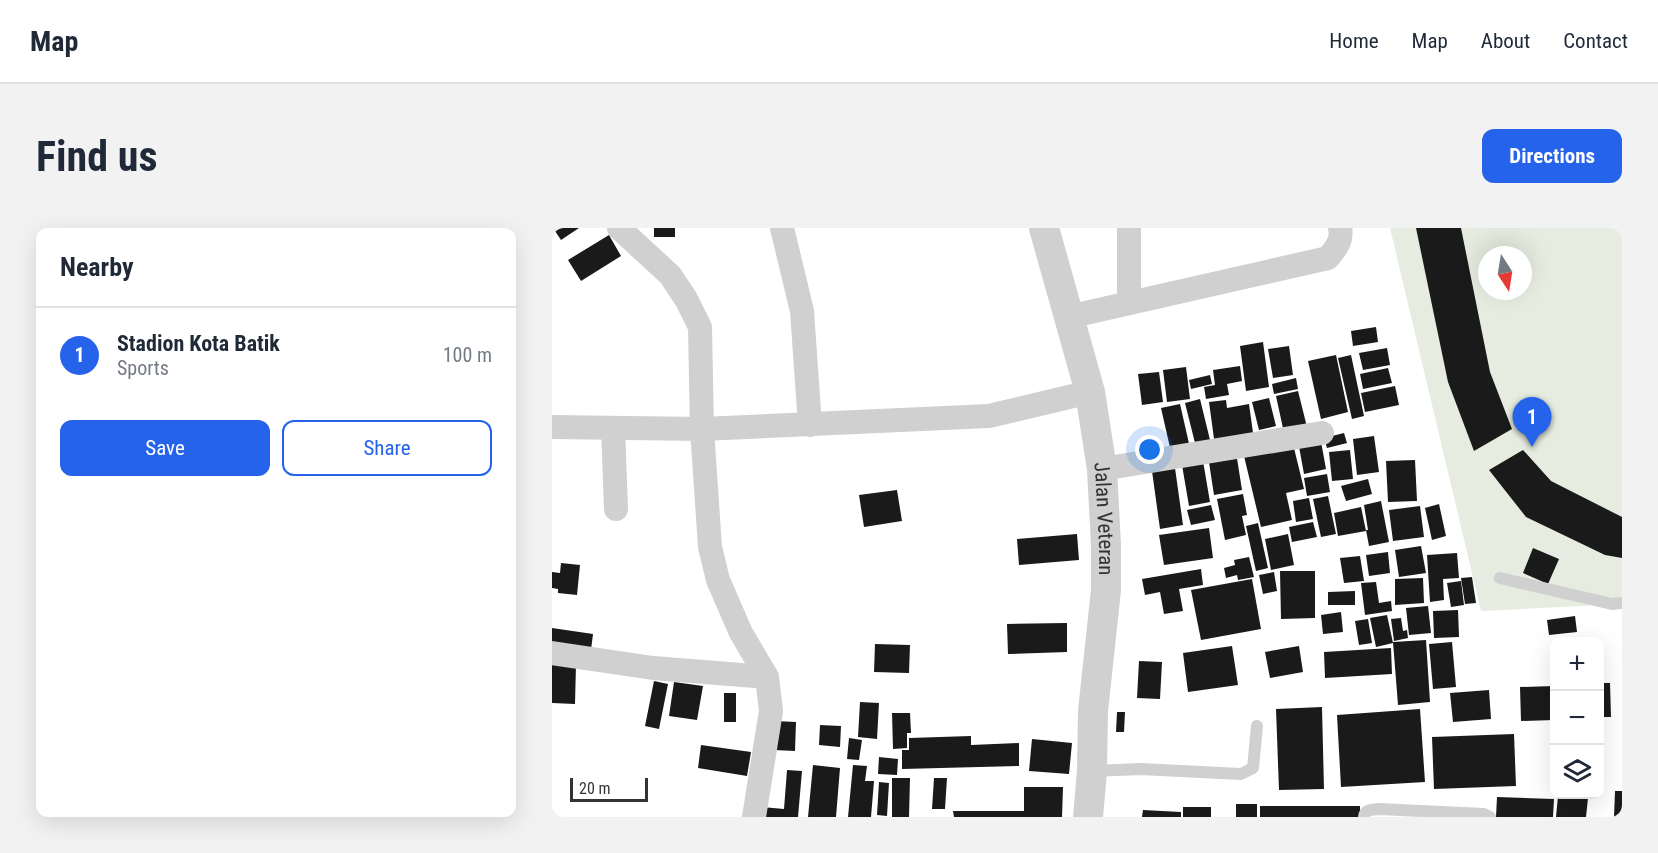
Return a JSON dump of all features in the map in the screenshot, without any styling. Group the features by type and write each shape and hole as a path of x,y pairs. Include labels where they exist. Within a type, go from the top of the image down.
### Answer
{"street":[{"path":"620,228 670,275 686,298 700,327 702,429 710,547 718,580 741,633 767,677 771,711 754,817"},
{"path":"782,228 802,311 810,425"},
{"name":"Jalan Veteran","path":"1044,228 1089,392 1102,469 1106,590 1094,711 1088,817"},
{"path":"1129,228 1129,303"},
{"path":"1068,317 1328,258 1338,247 1340,228"},
{"path":"552,427 702,429 989,416 1089,392"},
{"path":"613,428 616,509"},
{"path":"1102,469 1322,433"},
{"path":"552,653 653,668 767,677"}],"lane":[{"path":"1500,578 1612,604 1622,603"},
{"path":"1092,771 1141,770 1241,774 1253,768 1257,726"},
{"path":"1364,817 1368,810 1379,809 1484,814 1490,817"}],"shaded area":[{"path":"1390,228 1622,228 1622,604 1481,611"}],"building":[{"path":"553,228 579,228 561,240"},
{"path":"654,228 675,228 675,237 654,237"},
{"path":"1416,228 1461,228 1490,372 1512,429 1474,451 1448,382"},
{"path":"609,235 621,256 581,281 568,260"},
{"path":"1376,327 1378,342 1353,346 1351,331"},
{"path":"1263,342 1269,387 1246,391 1240,346"},
{"path":"1289,346 1293,375 1273,378 1268,349"},
{"path":"1387,348 1390,365 1363,370 1359,353"},
{"path":"1336,355 1348,412 1321,419 1308,361"},
{"path":"1351,355 1364,416 1352,419 1338,358"},
{"path":"1240,366 1242,381 1227,384 1229,395 1206,399 1204,387 1215,385 1213,370"},
{"path":"1186,367 1190,399 1167,402 1163,370"},
{"path":"1388,368 1392,383 1363,389 1360,374"},
{"path":"1159,372 1163,402 1142,405 1138,374"},
{"path":"1210,375 1212,384 1191,389 1189,380"},
{"path":"1296,378 1298,389 1274,394 1272,384"},
{"path":"1395,386 1399,405 1365,412 1361,393"},
{"path":"1298,391 1307,427 1284,433 1276,396"},
{"path":"1269,398 1276,426 1259,430 1252,402"},
{"path":"1200,399 1211,444 1196,447 1185,403"},
{"path":"1226,400 1227,408 1249,404 1254,440 1215,446 1209,402"},
{"path":"1180,404 1190,448 1171,452 1161,408"},
{"path":"1344,433 1347,443 1327,448 1324,438"},
{"path":"1320,436 1326,469 1304,474 1298,441"},
{"path":"1374,436 1379,472 1357,475 1353,439"},
{"path":"1293,444 1304,489 1286,493 1292,520 1261,527 1244,456"},
{"path":"1350,450 1353,479 1332,481 1329,452"},
{"path":"1523,450 1551,481 1622,517 1622,558 1605,555 1526,517 1489,470"},
{"path":"1236,452 1242,490 1214,495 1208,456"},
{"path":"1415,460 1417,501 1388,502 1386,461"},
{"path":"1203,461 1210,502 1189,506 1182,465"},
{"path":"1175,468 1183,525 1160,529 1152,471"},
{"path":"1327,474 1330,492 1307,496 1304,478"},
{"path":"1368,479 1372,494 1346,501 1341,486"},
{"path":"897,490 902,521 864,527 859,495"},
{"path":"1243,494 1247,515 1242,516 1246,535 1225,540 1217,499"},
{"path":"1328,496 1336,534 1321,537 1313,499"},
{"path":"1309,498 1313,519 1296,522 1293,501"},
{"path":"1381,501 1389,542 1369,546 1364,505"},
{"path":"1439,504 1446,536 1432,540 1425,508"},
{"path":"1211,505 1215,520 1191,525 1187,510"},
{"path":"1420,506 1424,537 1393,541 1389,510"},
{"path":"1361,507 1366,531 1338,536 1334,513"},
{"path":"1313,522 1317,537 1292,542 1289,527"},
{"path":"1258,523 1268,568 1256,571 1246,526"},
{"path":"1209,528 1213,558 1164,565 1159,535"},
{"path":"1077,534 1079,560 1019,565 1017,539"},
{"path":"1288,534 1294,565 1271,570 1265,539"},
{"path":"1421,546 1426,573 1399,577 1395,550"},
{"path":"1533,548 1559,559 1548,584 1523,573"},
{"path":"1388,552 1390,573 1369,576 1366,555"},
{"path":"1457,553 1459,578 1443,579 1444,600 1430,602 1427,555"},
{"path":"1360,556 1364,581 1344,583 1340,558"},
{"path":"1249,557 1254,577 1238,580 1237,575 1226,578 1224,568 1235,565 1234,560"},
{"path":"561,563 580,565 577,595 558,593 558,589 552,588 552,572 560,573"},
{"path":"1201,569 1203,585 1179,589 1183,611 1164,614 1160,592 1145,595 1142,579"},
{"path":"1280,571 1315,571 1315,618 1281,619"},
{"path":"1274,572 1277,591 1263,594 1259,575"},
{"path":"1472,577 1476,603 1465,604 1461,578"},
{"path":"1423,578 1424,603 1395,605 1395,579"},
{"path":"1252,579 1261,629 1201,640 1191,590"},
{"path":"1461,581 1464,605 1451,607 1447,583"},
{"path":"1376,582 1379,603 1391,601 1392,611 1365,615 1361,583"},
{"path":"1355,591 1355,605 1328,605 1328,592"},
{"path":"1428,606 1431,633 1409,635 1406,608"},
{"path":"1458,610 1459,637 1434,638 1433,611"},
{"path":"1341,612 1343,632 1323,634 1321,615"},
{"path":"1387,615 1393,643 1376,647 1370,618"},
{"path":"1575,616 1577,632 1549,635 1547,620"},
{"path":"1401,618 1403,631 1407,630 1408,638 1394,641 1391,619"},
{"path":"1368,619 1372,643 1359,645 1355,621"},
{"path":"1067,623 1067,652 1008,654 1007,624"},
{"path":"552,628 593,634 591,650 552,645"},
{"path":"1426,640 1430,702 1398,705 1393,642"},
{"path":"1452,642 1456,687 1433,689 1429,644"},
{"path":"875,644 910,645 909,673 874,672"},
{"path":"1232,646 1238,685 1188,692 1183,653"},
{"path":"1299,646 1303,672 1270,678 1265,652"},
{"path":"1391,648 1392,674 1325,678 1324,652"},
{"path":"1139,661 1162,662 1160,699 1137,698"},
{"path":"552,664 576,664 575,704 552,703"},
{"path":"654,681 668,684 659,729 645,726"},
{"path":"674,682 703,686 697,720 669,716"},
{"path":"1604,683 1610,683 1611,717 1604,717"},
{"path":"1550,686 1550,720 1521,721 1520,687"},
{"path":"1489,690 1491,719 1453,722 1450,693"},
{"path":"724,693 736,693 736,722 724,722"},
{"path":"860,702 879,703 877,739 858,737"},
{"path":"1322,707 1324,789 1279,790 1276,709"},
{"path":"1420,709 1425,782 1341,787 1337,715"},
{"path":"1117,712 1125,712 1124,732 1116,732"},
{"path":"892,713 910,713 911,733 907,733 907,748 893,749"},
{"path":"775,721 796,722 795,751 774,750"},
{"path":"820,725 841,726 840,747 819,745"},
{"path":"1514,734 1516,786 1434,789 1432,737"},
{"path":"971,736 971,745 1019,743 1019,766 902,769 902,750 909,750 909,738"},
{"path":"849,738 862,740 859,760 847,759"},
{"path":"1032,739 1072,743 1069,774 1029,771"},
{"path":"701,745 751,752 747,776 698,768"},
{"path":"879,757 898,759 897,775 878,774"},
{"path":"813,765 840,768 836,817 808,817"},
{"path":"853,765 867,766 865,781 874,781 871,817 848,817"},
{"path":"787,770 802,771 798,817 762,817 762,807 784,809"},
{"path":"892,778 910,778 909,817 892,817"},
{"path":"934,778 947,778 945,809 932,809"},
{"path":"879,782 889,783 887,816 877,815"},
{"path":"1024,787 1063,787 1062,817 954,817 953,811 1024,811"},
{"path":"1615,791 1622,791 1622,817 1614,817"},
{"path":"1497,797 1554,799 1553,817 1496,817"},
{"path":"1558,799 1588,799 1586,817 1556,817"},
{"path":"1236,804 1257,804 1257,817 1236,817"},
{"path":"1260,806 1360,806 1360,817 1260,817"},
{"path":"1183,807 1211,807 1211,817 1183,817"},
{"path":"1143,810 1181,812 1181,817 1142,817"}],"place":[{"name":"Stadion Kota Batik","path":"1532,447"}]}
